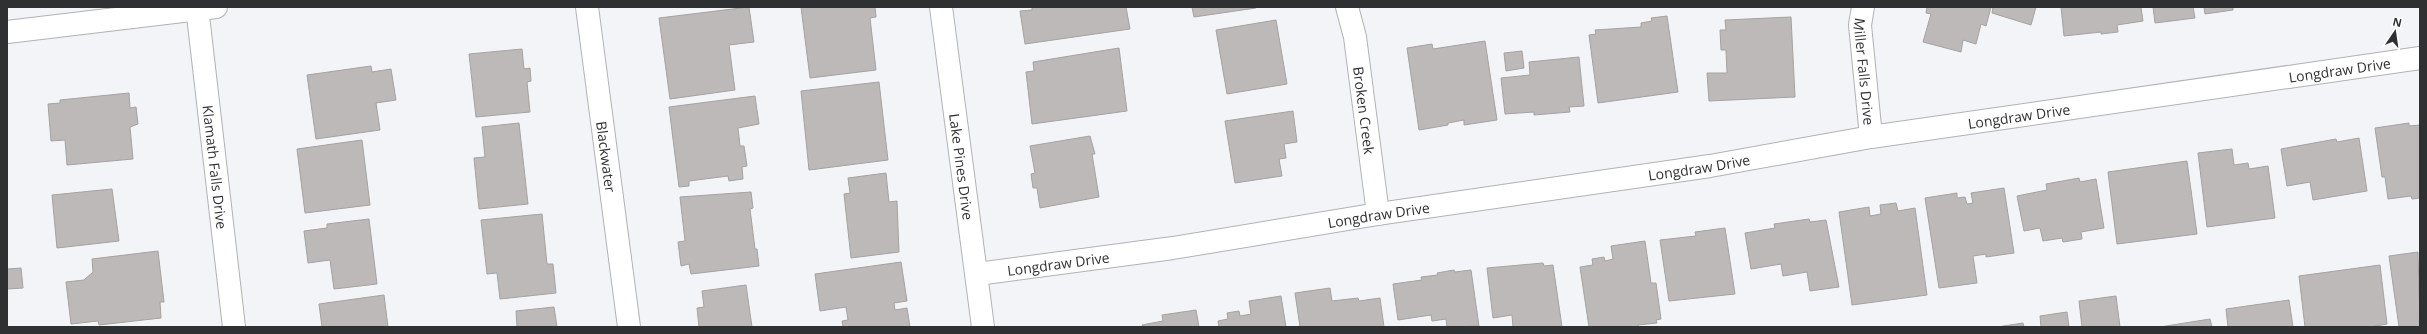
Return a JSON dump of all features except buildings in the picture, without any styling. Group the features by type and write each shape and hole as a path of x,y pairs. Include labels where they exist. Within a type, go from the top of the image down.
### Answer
{"street":[{"name":"Blackwater","path":"587,7 628,317"},
{"name":"Lake Pines Drive","path":"941,7 983,327"},
{"name":"Broken Creek","path":"1347,7 1355,38 1378,214"},
{"name":"Miller Falls Drive","path":"1862,7 1860,25 1871,137"},
{"path":"7,32 203,8"},
{"name":"Klamath Falls Drive","path":"203,8 234,327"},
{"name":"Longdraw Drive","path":"977,274 1173,248 1378,214 1710,166 1871,137 2420,58"}]}
